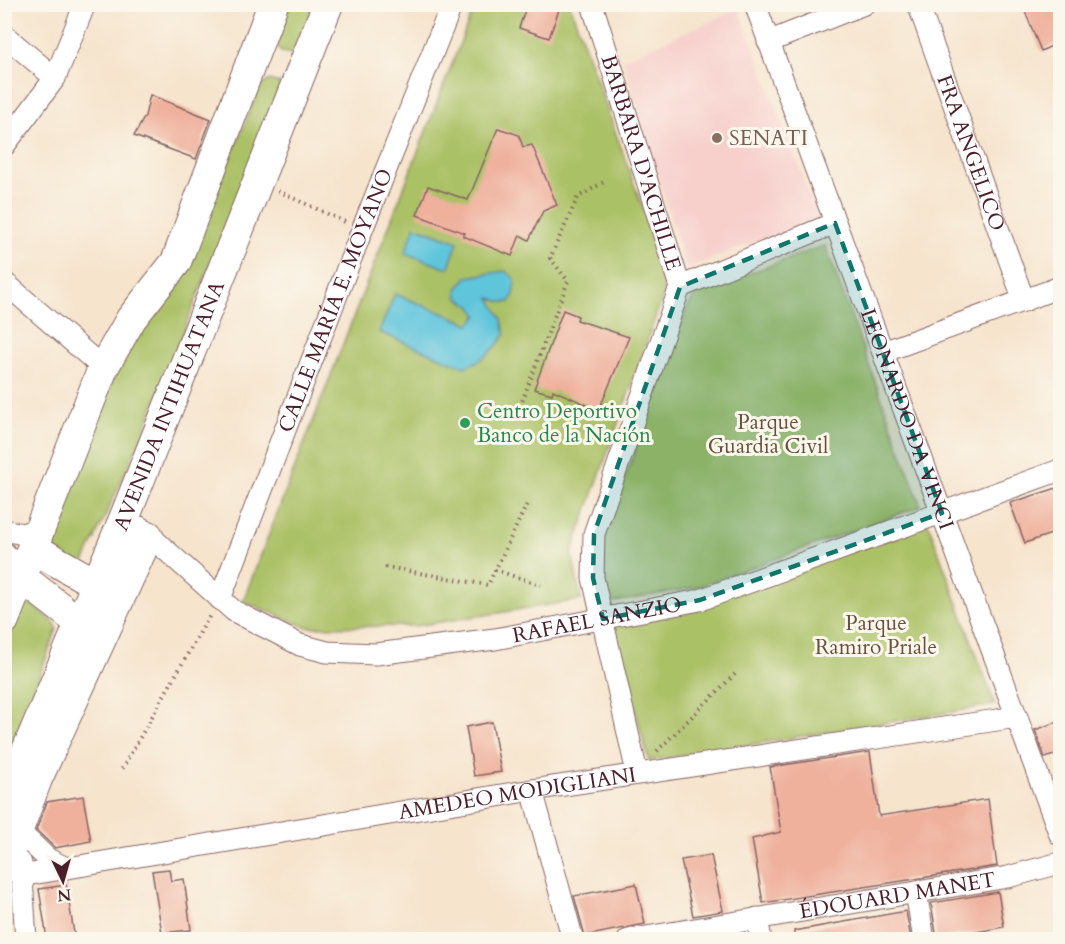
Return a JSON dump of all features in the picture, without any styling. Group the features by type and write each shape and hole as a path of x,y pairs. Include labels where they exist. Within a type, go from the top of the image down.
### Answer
{"main road":[{"path":"4,620 21,577 26,542 103,368 131,319 177,262 273,4"},
{"name":"AVENIDA INTIHUATANA","path":"15,805 80,623 114,544 302,73 327,4"},
{"path":"255,56 302,73"},
{"path":"12,872 15,805 148,536"},
{"path":"26,542 96,584"},
{"path":"21,577 80,623"}],"street":[{"path":"4,146 55,78 85,4"},
{"name":"CALLE MARÍA E. MOYANO","path":"220,599 452,4"},
{"name":"BARBARA D'ACHILLE","path":"592,4 680,287 594,534 593,578 637,773"},
{"name":"LEONARDO DA VINCI","path":"754,4 1060,835"},
{"path":"768,42 864,4"},
{"name":"FRA ANGELICO","path":"918,4 1024,301"},
{"path":"4,35 55,78"},
{"path":"680,287 835,223"},
{"path":"4,282 103,368"},
{"path":"883,352 1060,287"},
{"name":"RAFAEL SANZIO","path":"126,514 234,611 300,645 327,652 376,654 495,639 700,600 1060,470"},
{"path":"4,530 23,534 26,542"},
{"path":"114,544 148,536"},
{"name":"AMEDEO MODIGLIANI","path":"12,872 64,867 637,773 1017,717"},
{"path":"532,790 573,939"},
{"path":"15,805 23,835 48,860 64,867"},
{"path":"4,892 23,835"},
{"name":"ÉDOUARD MANET","path":"628,939 1008,877 1060,863"},
{"path":"12,872 25,933"},
{"path":"916,892 924,939"},
{"path":"4,908 13,910 25,933"},
{"path":"757,918 761,939"}],"path":[{"path":"258,182 362,230"},
{"path":"518,412 568,281 550,258 578,197 604,182"},
{"path":"386,567 488,585 528,502"},
{"path":"495,570 542,585"},
{"path":"123,769 220,599"},
{"path":"637,773 735,674"}],"highlighted area":[{"path":"835,223 942,513 700,600 603,619 593,578 594,534 680,287"}],"shaded area":[{"name":"SENATI","path":"739,9 818,217 686,269 623,59"}],"green space":[{"path":"290,5 314,5 292,54 281,52 276,45"},
{"name":"Centro Deportivo Banco de la Nación","path":"475,5 570,5 663,265 664,293 572,553 581,600 415,626 306,627 243,601"},
{"path":"270,80 281,84 143,434 80,571 45,547 124,353 194,244 261,85"},
{"name":"Parque Guardia Civil","path":"825,245 921,506 698,587 606,604 599,565 604,536 686,310 696,293"},
{"name":"Parque Ramiro Priale","path":"928,523 995,705 649,761 611,622"},
{"path":"29,602 55,623 57,629 5,766 5,651 22,606"}],"water":[{"path":"415,226 458,242 448,269 405,253"},
{"path":"505,271 515,279 514,294 510,302 490,298 502,319 505,335 492,351 477,362 464,367 379,332 395,294 470,324 478,315 471,306 458,298 457,289 467,277"}],"building":[{"path":"527,4 561,4 549,38 519,28"},
{"path":"1022,4 1054,4 1060,20 1060,42 1041,51"},
{"path":"150,95 211,119 196,159 134,136 145,116"},
{"path":"498,128 519,135 523,147 532,145 557,205 543,211 529,240 520,235 512,256 463,236 465,233 417,215 428,186 468,200"},
{"path":"563,310 578,316 577,320 629,337 599,410 553,390 552,394 534,389"},
{"path":"1060,487 1060,531 1025,543 1010,503"},
{"path":"1060,721 1060,753 1045,758 1035,730"},
{"path":"492,722 501,772 474,776 466,727"},
{"path":"870,752 879,816 988,799 997,866 763,903 752,839 781,832 770,767"},
{"path":"83,796 91,841 55,848 36,830 47,802"},
{"path":"711,855 723,911 693,916 681,860"},
{"path":"169,869 171,881 184,879 191,930 162,933 152,871"},
{"path":"636,884 645,924 585,936 574,896"},
{"path":"66,885 75,939 47,939 39,889"},
{"path":"998,892 1004,927 937,939 931,903"},
{"path":"906,911 911,939 794,939 794,931"}],"place":[{"name":"SENATI","path":"717,138"},
{"name":"Centro Deportivo Banco de la Nación","path":"465,423"}]}
